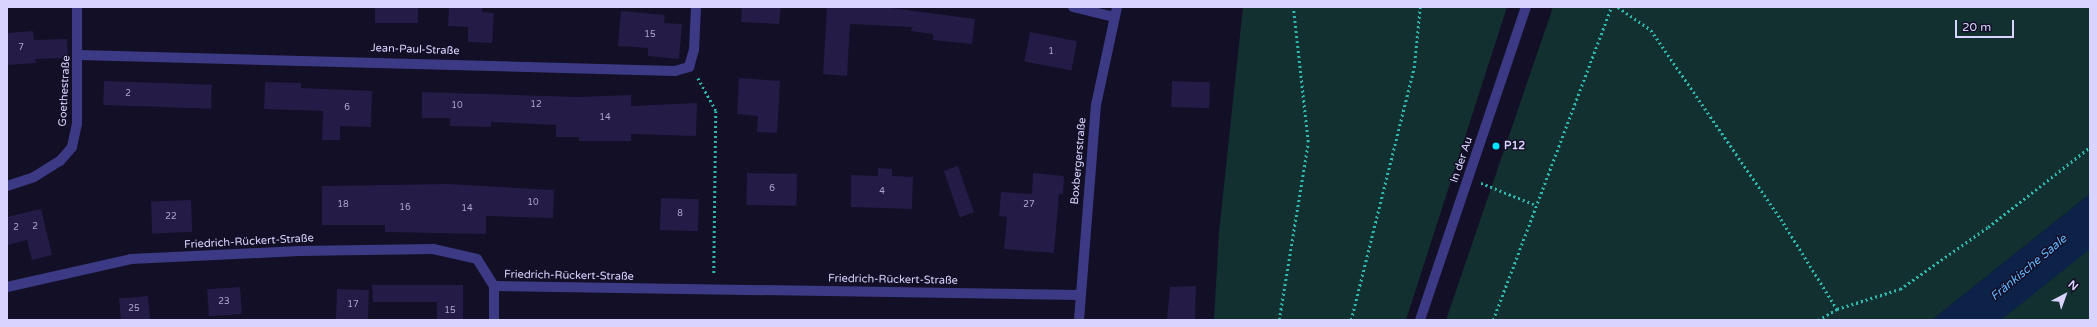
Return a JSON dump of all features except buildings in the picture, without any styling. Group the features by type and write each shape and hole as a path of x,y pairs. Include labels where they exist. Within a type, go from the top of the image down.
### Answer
{"street":[{"name":"Goethestraße","path":"7,186 34,177 60,161 72,147 77,124 79,55 77,7"},
{"name":"Jean-Paul-Straße","path":"79,55 675,71 689,67 694,50 696,7"},
{"path":"1073,7 1114,17"},
{"name":"Boxbergerstraße","path":"1079,320 1079,295 1096,105 1117,7"},
{"name":"In der Au","path":"1420,320 1526,7"},
{"name":"Friedrich-Rückert-Straße","path":"7,287 131,260 299,251 433,249 477,259 494,286 1079,295"},
{"path":"494,286 494,320"}],"path":[{"path":"1280,320 1308,142 1293,7"},
{"path":"1351,320 1414,68 1420,7"},
{"path":"1493,320 1611,7"},
{"path":"1618,7 1651,30 1781,219 1837,309"},
{"path":"706,87 716,111 713,290"},
{"path":"1818,320 1837,309 1900,289 1988,227 2090,147"},
{"path":"1468,178 1536,205"}],"green space":[{"path":"1243,7 1507,7 1406,320 1214,320 1219,232"},
{"path":"1553,7 2090,7 2090,194 1932,320 1446,320"},
{"path":"2090,238 2090,320 1993,320"}],"water":[{"name":"Fränkische Saale","path":"2090,194 2090,249 2001,320 1932,320"}],"place":[{"name":"P12","path":"1496,146"}]}
